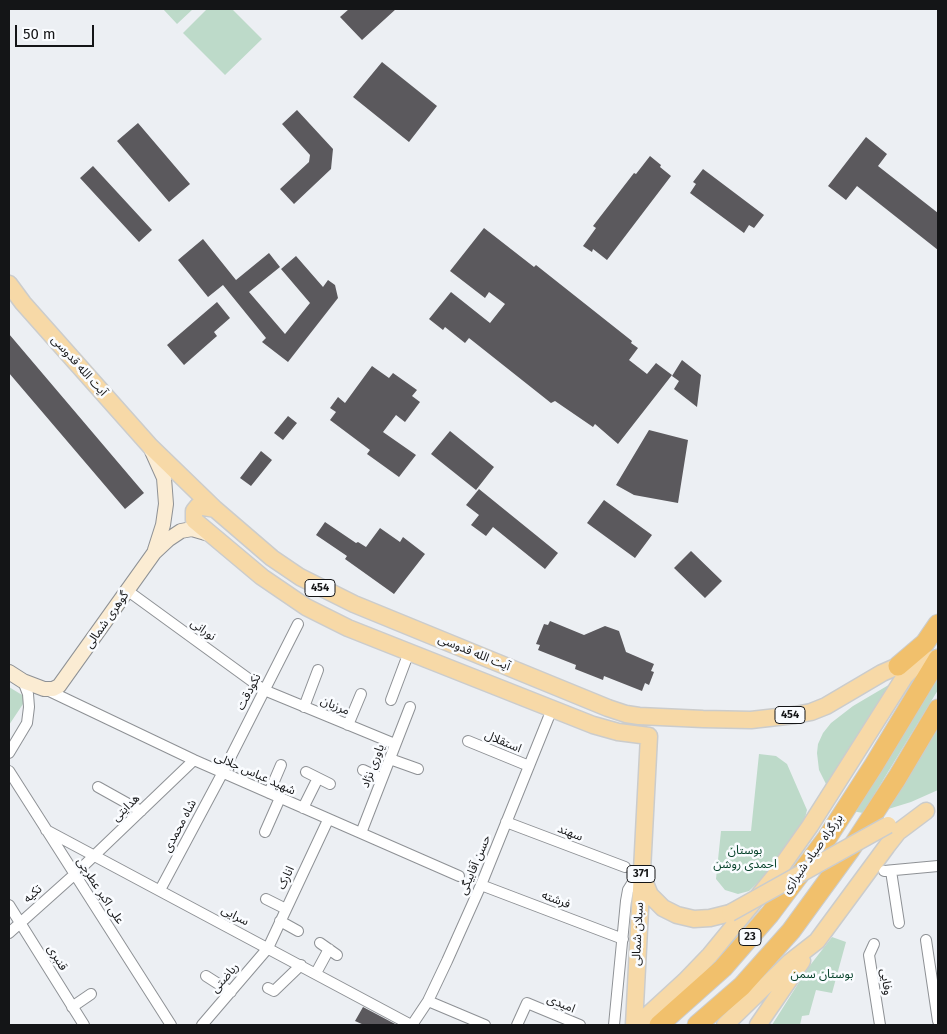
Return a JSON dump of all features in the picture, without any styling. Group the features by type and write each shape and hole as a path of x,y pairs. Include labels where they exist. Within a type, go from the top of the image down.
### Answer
{"highway":[{"path":"898,666 925,643 938,624"},
{"name":"بزرگراه صیاد شیرازی","path":"659,1025 723,968 770,914 827,838 874,765 932,659"},
{"name":"بزرگراه صیاد شیرازی","path":"697,1025 742,986 791,931 850,850 938,708"}],"main road":[{"name":"آیت الله قدوسی","path":"9,284 150,446 215,509 272,558 300,577 375,613 626,714 703,719 765,719 811,712 846,696 882,673 898,666 932,659"},
{"name":"آیت الله قدوسی","path":"150,446 164,478 166,504 163,525 154,553"},
{"path":"215,509 198,506 193,515 194,520 216,538"},
{"name":"454","path":"154,553 168,539 181,531 199,530 216,538 262,577 306,607 348,628 610,730 649,736"},
{"name":"گوهری شمالی","path":"44,689 53,689 59,686 154,553"},
{"path":"635,1021 685,981 759,898 810,826 909,670 932,659"},
{"path":"9,672 23,681 44,689"},
{"name":"سبلان شمالی","path":"635,1021 649,736"},
{"path":"641,874 650,895 663,908 677,916 694,919 710,918 730,913 888,825 932,808"},
{"path":"758,1025 817,941 898,832 932,808"},
{"path":"725,1025 790,962 817,941"}],"street":[{"name":"نورانی","path":"128,591 264,690"},
{"name":"نکودقت","path":"223,772 298,624"},
{"path":"391,700 408,652"},
{"path":"304,707 318,670"},
{"path":"9,753 28,723 28,694 23,681"},
{"name":"شهید عباس جلالی","path":"44,689 194,760 459,876"},
{"name":"مرزبان","path":"264,690 395,744"},
{"path":"348,725 361,694"},
{"name":"یاوری نژاد","path":"361,833 410,707"},
{"name":"حسن آقابیگی","path":"412,1025 428,1001 480,885 552,709"},
{"name":"استقلال","path":"468,741 529,766"},
{"path":"390,758 418,769"},
{"name":"هدایتی","path":"75,874 194,760"},
{"path":"269,793 281,765"},
{"name":"علی اکبر عطرچی","path":"9,770 171,1025"},
{"path":"363,770 382,779"},
{"name":"شاه محمدی","path":"160,890 223,772"},
{"path":"306,772 330,784"},
{"path":"303,808 318,778"},
{"path":"98,787 141,811"},
{"path":"265,832 280,798"},
{"name":"انارک","path":"268,948 328,820"},
{"name":"سهند","path":"506,822 625,867"},
{"name":"سرایی","path":"46,830 412,1025"},
{"path":"899,923 888,871 938,866"},
{"name":"تکیه","path":"9,933 75,874"},
{"path":"614,1025 626,901 628,890 641,874"},
{"name":"فرشته","path":"480,885 623,939"},
{"path":"266,900 286,908"},
{"name":"قنبری","path":"9,905 84,1025"},
{"path":"280,921 298,931"},
{"path":"926,940 938,1021"},
{"name":"وفایی","path":"874,944 869,955 880,1025"},
{"name":"ریاضتی","path":"202,1025 268,948"},
{"path":"316,973 329,949"},
{"path":"268,988 274,991 301,965"},
{"path":"206,976 230,992"},
{"path":"72,1007 90,994"},
{"path":"428,1001 485,1025"},
{"name":"امیدی","path":"517,1025 527,1003 580,1025"}],"green space":[{"path":"163,9 193,9 177,24"},
{"path":"207,9 232,9 262,39 225,75 183,33"},
{"path":"938,675 938,690 863,813 852,811"},
{"path":"892,683 827,786 819,770 817,753 818,744 823,733 831,723 853,706"},
{"path":"9,687 27,698 9,725"},
{"path":"938,723 938,790 911,802 885,810"},
{"name":"بوستان احمدی روشن","path":"759,754 776,756 787,764 807,810 804,822 765,876 749,891 738,894 725,890 716,879 721,831 751,831"},
{"name":"بوستان سمن","path":"832,937 846,942 832,993 816,990 809,1015 802,1016 800,1025 772,1025 808,968"}],"building":[{"path":"349,9 396,9 362,40 340,17"},
{"path":"382,62 437,106 409,142 353,97"},
{"path":"297,110 333,149 331,169 294,204 280,189 309,162 310,155 282,124"},
{"path":"138,123 190,184 169,202 117,141"},
{"path":"866,137 887,154 878,166 938,213 938,250 857,186 846,200 828,186"},
{"path":"650,156 671,176 607,260 593,249 592,252 583,246 596,228 593,226 634,173 636,174"},
{"path":"93,166 152,230 139,242 80,178"},
{"path":"703,169 764,215 754,228 749,225 744,233 690,193 696,184 693,182"},
{"path":"484,228 534,267 536,265 632,341 631,343 638,348 629,360 647,374 656,363 672,375 618,444 595,424 593,427 555,401 551,403 469,338 465,343 445,327 443,330 429,319 451,292 490,323 505,304 489,292 485,298 450,271"},
{"path":"203,239 236,280 269,253 280,267 249,292 285,334 310,303 281,269 296,256 323,287 328,280 335,285 338,298 288,362 262,342 266,338 223,285 208,297 178,260"},
{"path":"217,302 230,318 214,332 217,336 184,365 167,345"},
{"path":"9,334 144,493 125,509 9,373"},
{"path":"682,360 701,375 697,407 674,389 679,381 672,376"},
{"path":"372,366 389,378 393,373 417,390 412,396 420,402 405,422 396,415 383,432 416,455 399,477 367,454 370,450 330,420 336,412 330,408 338,397 345,403"},
{"path":"288,416 297,423 283,440 274,433"},
{"path":"649,430 688,440 678,503 634,495 616,485"},
{"path":"450,431 494,467 476,490 431,454"},
{"path":"261,451 272,460 251,486 240,478"},
{"path":"479,489 558,553 545,569 493,527 486,536 471,525 479,515 466,505"},
{"path":"604,500 652,535 635,558 587,523"},
{"path":"325,522 356,543 358,542 366,547 380,528 400,542 403,537 425,554 394,594 345,559 347,556 316,535"},
{"path":"691,551 722,581 705,598 674,568"},
{"path":"550,621 584,635 605,626 619,631 626,652 654,664 651,671 654,672 649,685 645,683 642,691 604,676 603,680 575,669 576,665 538,650 540,645 536,644 544,624 548,625"},
{"path":"363,1007 397,1025 364,1025 355,1021"}]}
